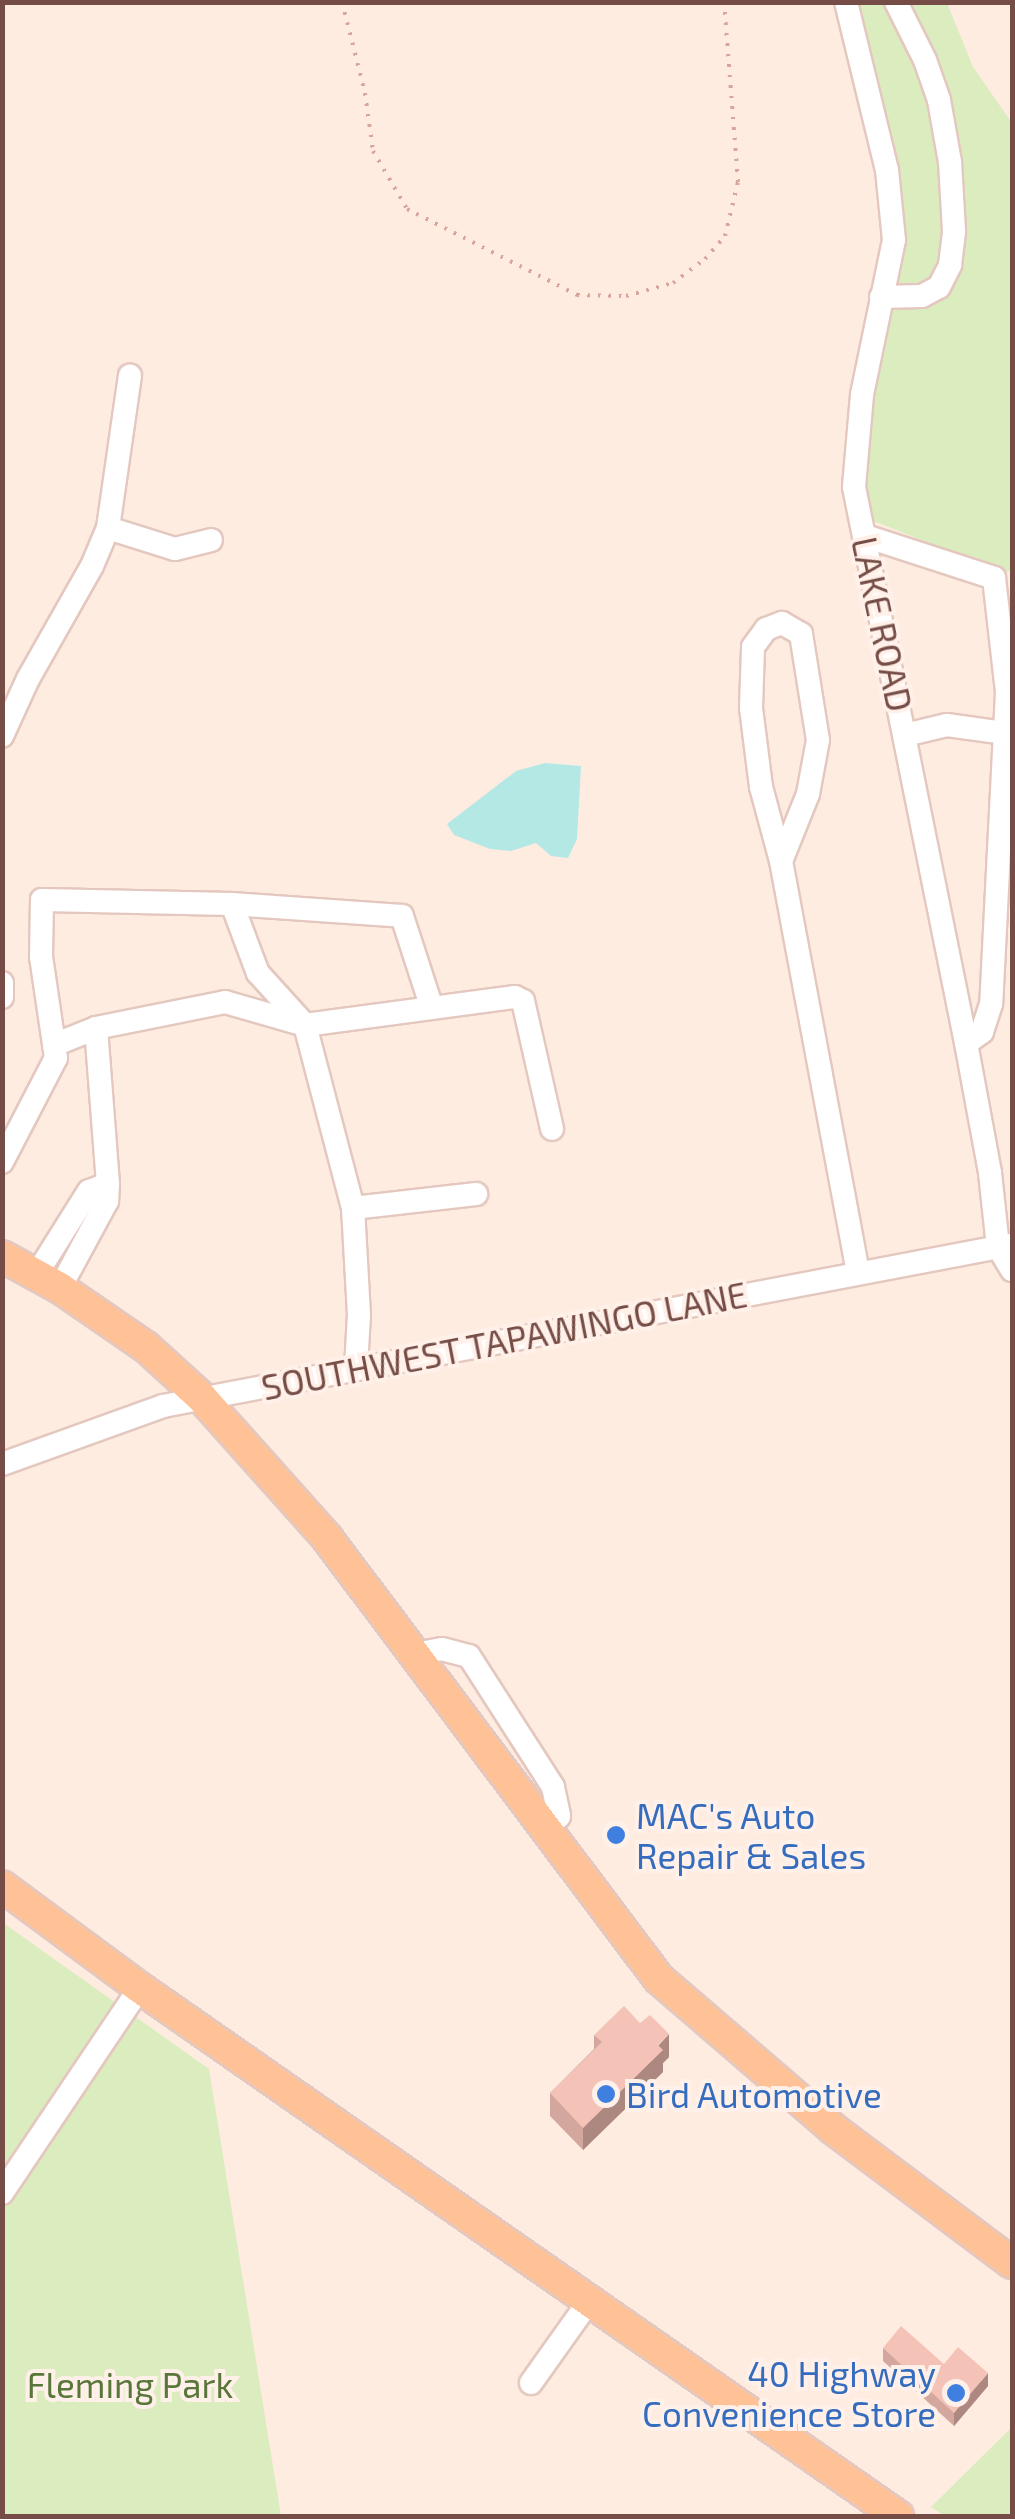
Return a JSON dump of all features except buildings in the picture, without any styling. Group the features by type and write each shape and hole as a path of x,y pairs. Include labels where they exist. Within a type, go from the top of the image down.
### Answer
{"main road":[{"path":"2,1256 48,1281 146,1348 202,1398 326,1538 659,1978 832,2128 1012,2263"},
{"path":"2,1886 140,1988 898,2516"}],"street":[{"name":"LAKE ROAD","path":"846,2 887,170 894,240 855,455 854,487 1005,1246"},
{"path":"882,297 922,296 938,287 950,266 954,230 950,162 939,100 926,60 896,2"},
{"path":"4,725 92,566 108,528 130,376"},
{"path":"108,528 175,549 210,540"},
{"path":"865,536 1003,578 1007,692 992,1004 982,1032 966,1044"},
{"path":"781,860 808,794 818,740 801,634 782,623 766,630 754,647 751,708 762,787 781,860 858,1272"},
{"path":"906,735 947,725 1005,734"},
{"path":"2,1162 56,1058 42,957 42,900 232,904 402,916 431,1005"},
{"path":"232,904 258,973 305,1025 353,1208 359,1315 356,1368"},
{"path":"2,983 2,997"},
{"path":"54,1045 96,1028 224,1002 305,1025 431,1005 515,997 523,1001 552,1129"},
{"path":"48,1281 107,1200 96,1028"},
{"path":"353,1208 476,1194"},
{"path":"1005,1246 1012,1270"},
{"name":"SOUTHWEST TAPAWINGO LANE","path":"2,1464 163,1406 1005,1246"},
{"path":"414,1654 442,1649 468,1656 553,1787 559,1816 547,1830"},
{"path":"2,2193 11,2158 140,1988"},
{"path":"532,2383 590,2300"}],"path":[{"path":"342,2 365,93 373,151 407,209 577,295 626,296 673,282 705,259 725,236 738,182 724,2"}],"green space":[{"path":"845,3 947,3 973,67 1012,123 1012,570 1004,573 861,516 854,487 894,240"},
{"name":"Fleming Park","path":"2,1922 209,2069 281,2516 3,2516"},
{"path":"1012,2427 1012,2516 945,2516 931,2507"}],"water":[{"path":"545,763 581,766 577,839 568,858 551,856 536,843 511,851 490,849 454,835 447,824 516,771"}],"place":[{"name":"MAC's Auto Repair & Sales","path":"616,1835"},
{"name":"Bird Automotive","path":"606,2094"},
{"name":"40 Highway Convenience Store","path":"956,2393"}]}
